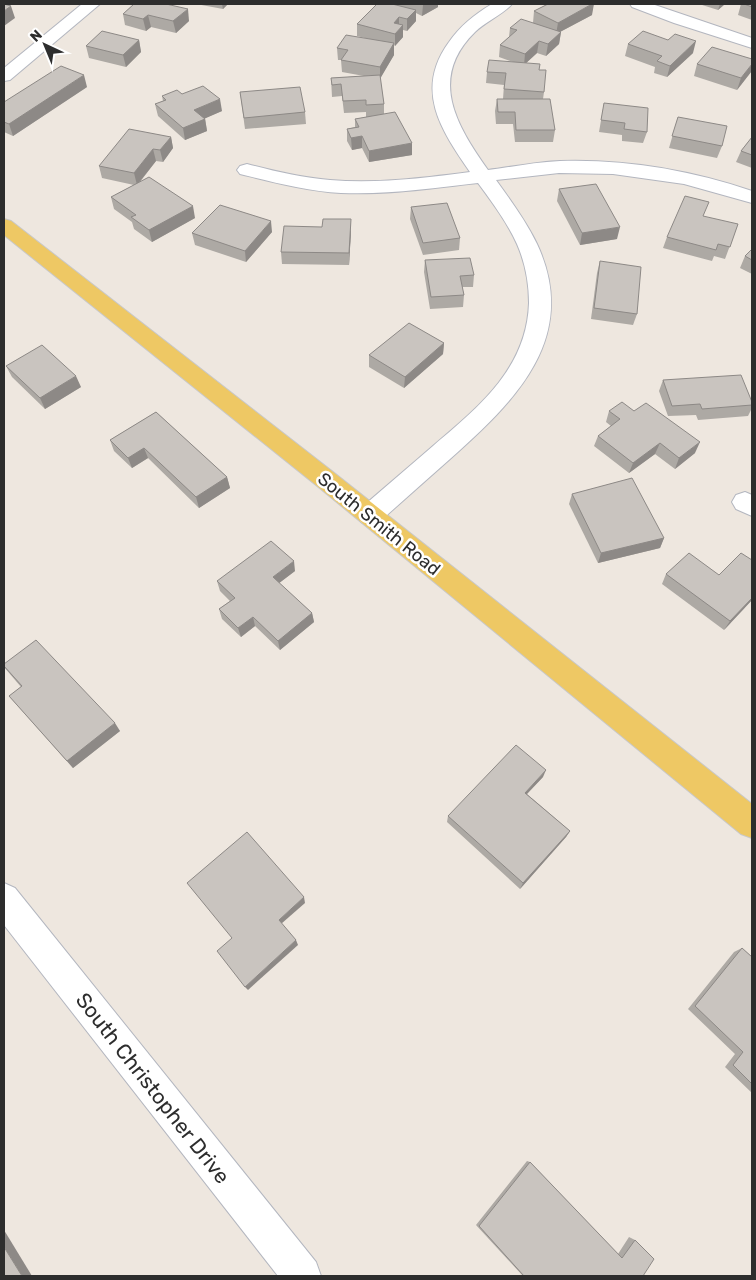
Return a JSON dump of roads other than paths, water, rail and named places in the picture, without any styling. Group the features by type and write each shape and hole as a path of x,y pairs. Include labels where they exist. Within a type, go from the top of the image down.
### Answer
{"main road":[{"name":"South Smith Road","path":"4,225 152,345 370,515 468,596 752,823"}],"street":[{"path":"4,76 92,4"},
{"path":"370,515 498,400 516,379 536,333 539,284 534,261 515,222 447,117 440,86 442,70 458,40 486,14 504,4"},
{"path":"638,4 680,20 752,43"},
{"path":"246,170 290,180 354,188 422,183 564,166 600,167 672,175 752,197"},
{"name":"South Christopher Drive","path":"4,899 302,1276"}]}
